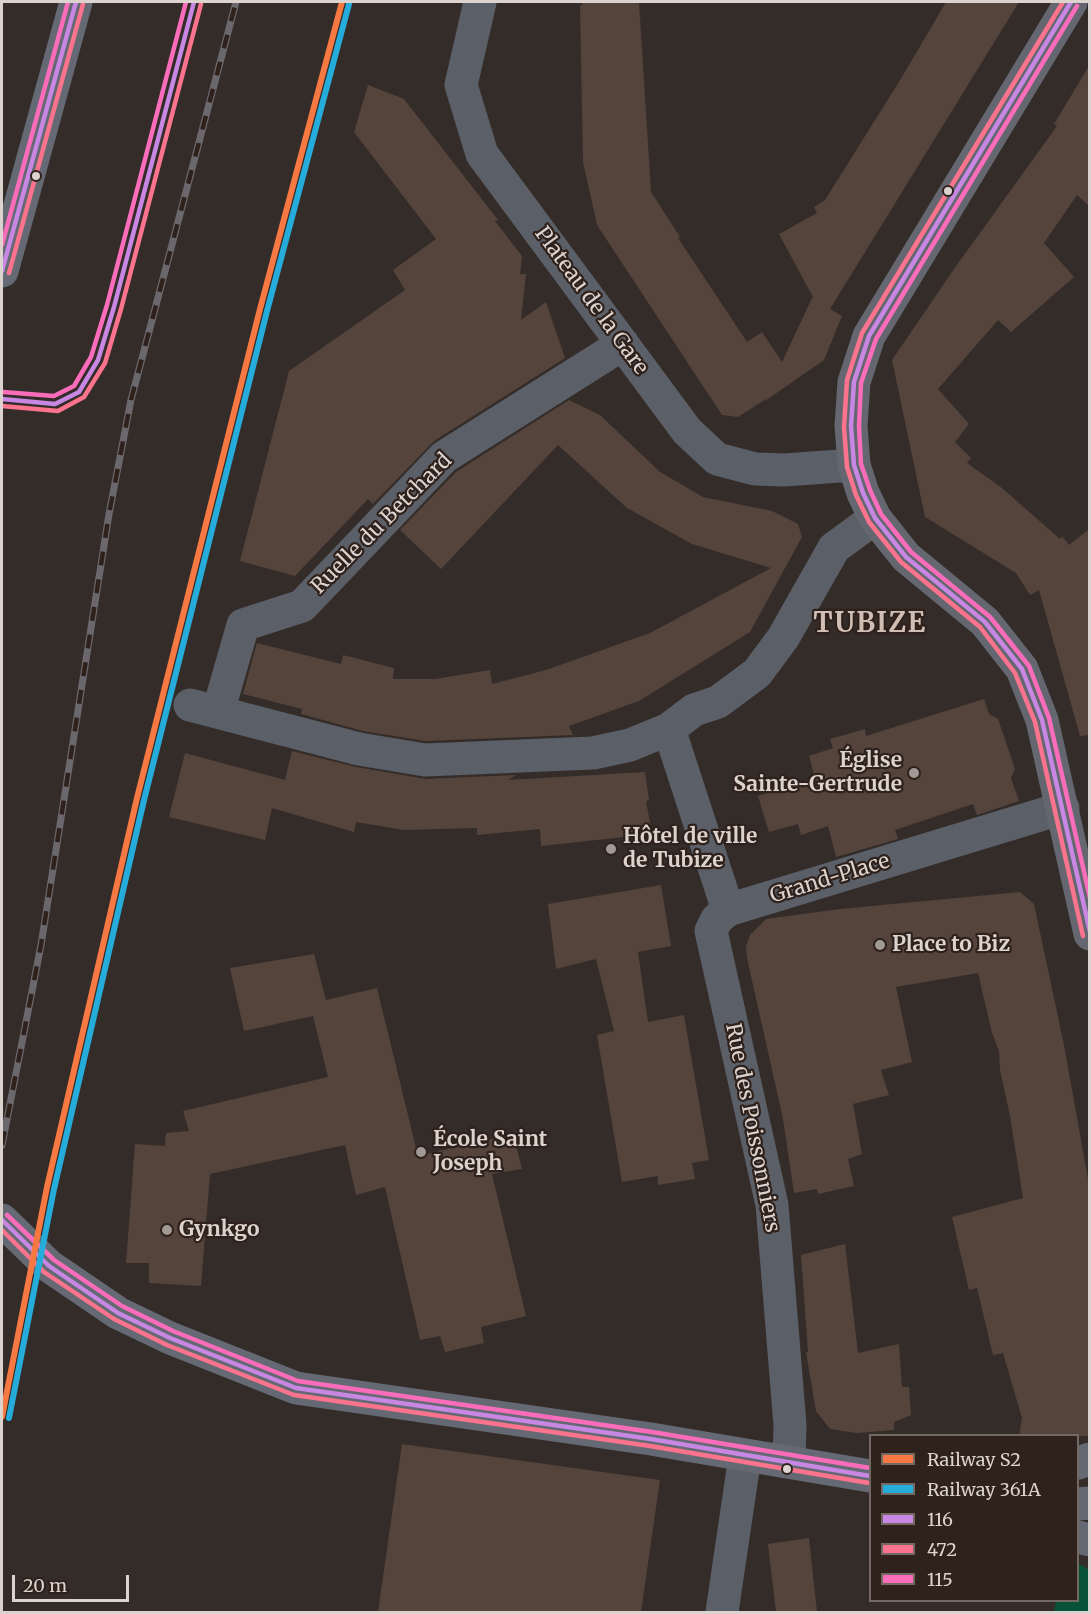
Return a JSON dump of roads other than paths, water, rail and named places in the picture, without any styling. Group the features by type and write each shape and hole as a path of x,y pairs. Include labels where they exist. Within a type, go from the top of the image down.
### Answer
{"main road":[{"path":"2,271 76,2"},
{"path":"1071,2 869,336 854,382 851,426 854,465 863,493 875,518 906,557 985,622 1022,669 1042,720 1063,808 1084,881 1089,934"},
{"path":"2,1220 50,1266 118,1314 170,1338 296,1388 639,1438 869,1476"}],"street":[{"name":"Plateau de la Gare","path":"480,2 461,85 482,153 687,431 717,459 755,469 784,470 854,465"},
{"name":"Ruelle du Betchard","path":"623,344 444,457 302,606 243,625 204,709 360,749 425,760 592,753 630,745 669,729"},
{"path":"728,910 669,729 694,710 718,702 757,673 783,638 834,549 875,518"},
{"name":"Grand-Place","path":"728,910 1063,808"},
{"name":"Rue des Poissonniers","path":"728,910 717,919 711,931 772,1205 790,1425 789,1462"},
{"path":"722,1612 745,1456"}],"railway":[{"path":"2,1145 41,945 109,514 131,400 236,2"}],"rail line":[{"name":"S2","path":"2,1417 47,1187 137,798 260,309 342,2"},
{"name":"361A","path":"9,1418 54,1189 144,800 267,311 349,4"}],"place":[{"name":"Église Sainte-Gertrude","path":"914,773"},
{"name":"Hôtel de ville de Tubize","path":"611,849"},
{"name":"Place to Biz","path":"880,945"},
{"name":"École Saint Joseph","path":"421,1152"},
{"name":"Gynkgo","path":"167,1230"}],"district":[{"name":"TUBIZE","path":"870,624"}]}
